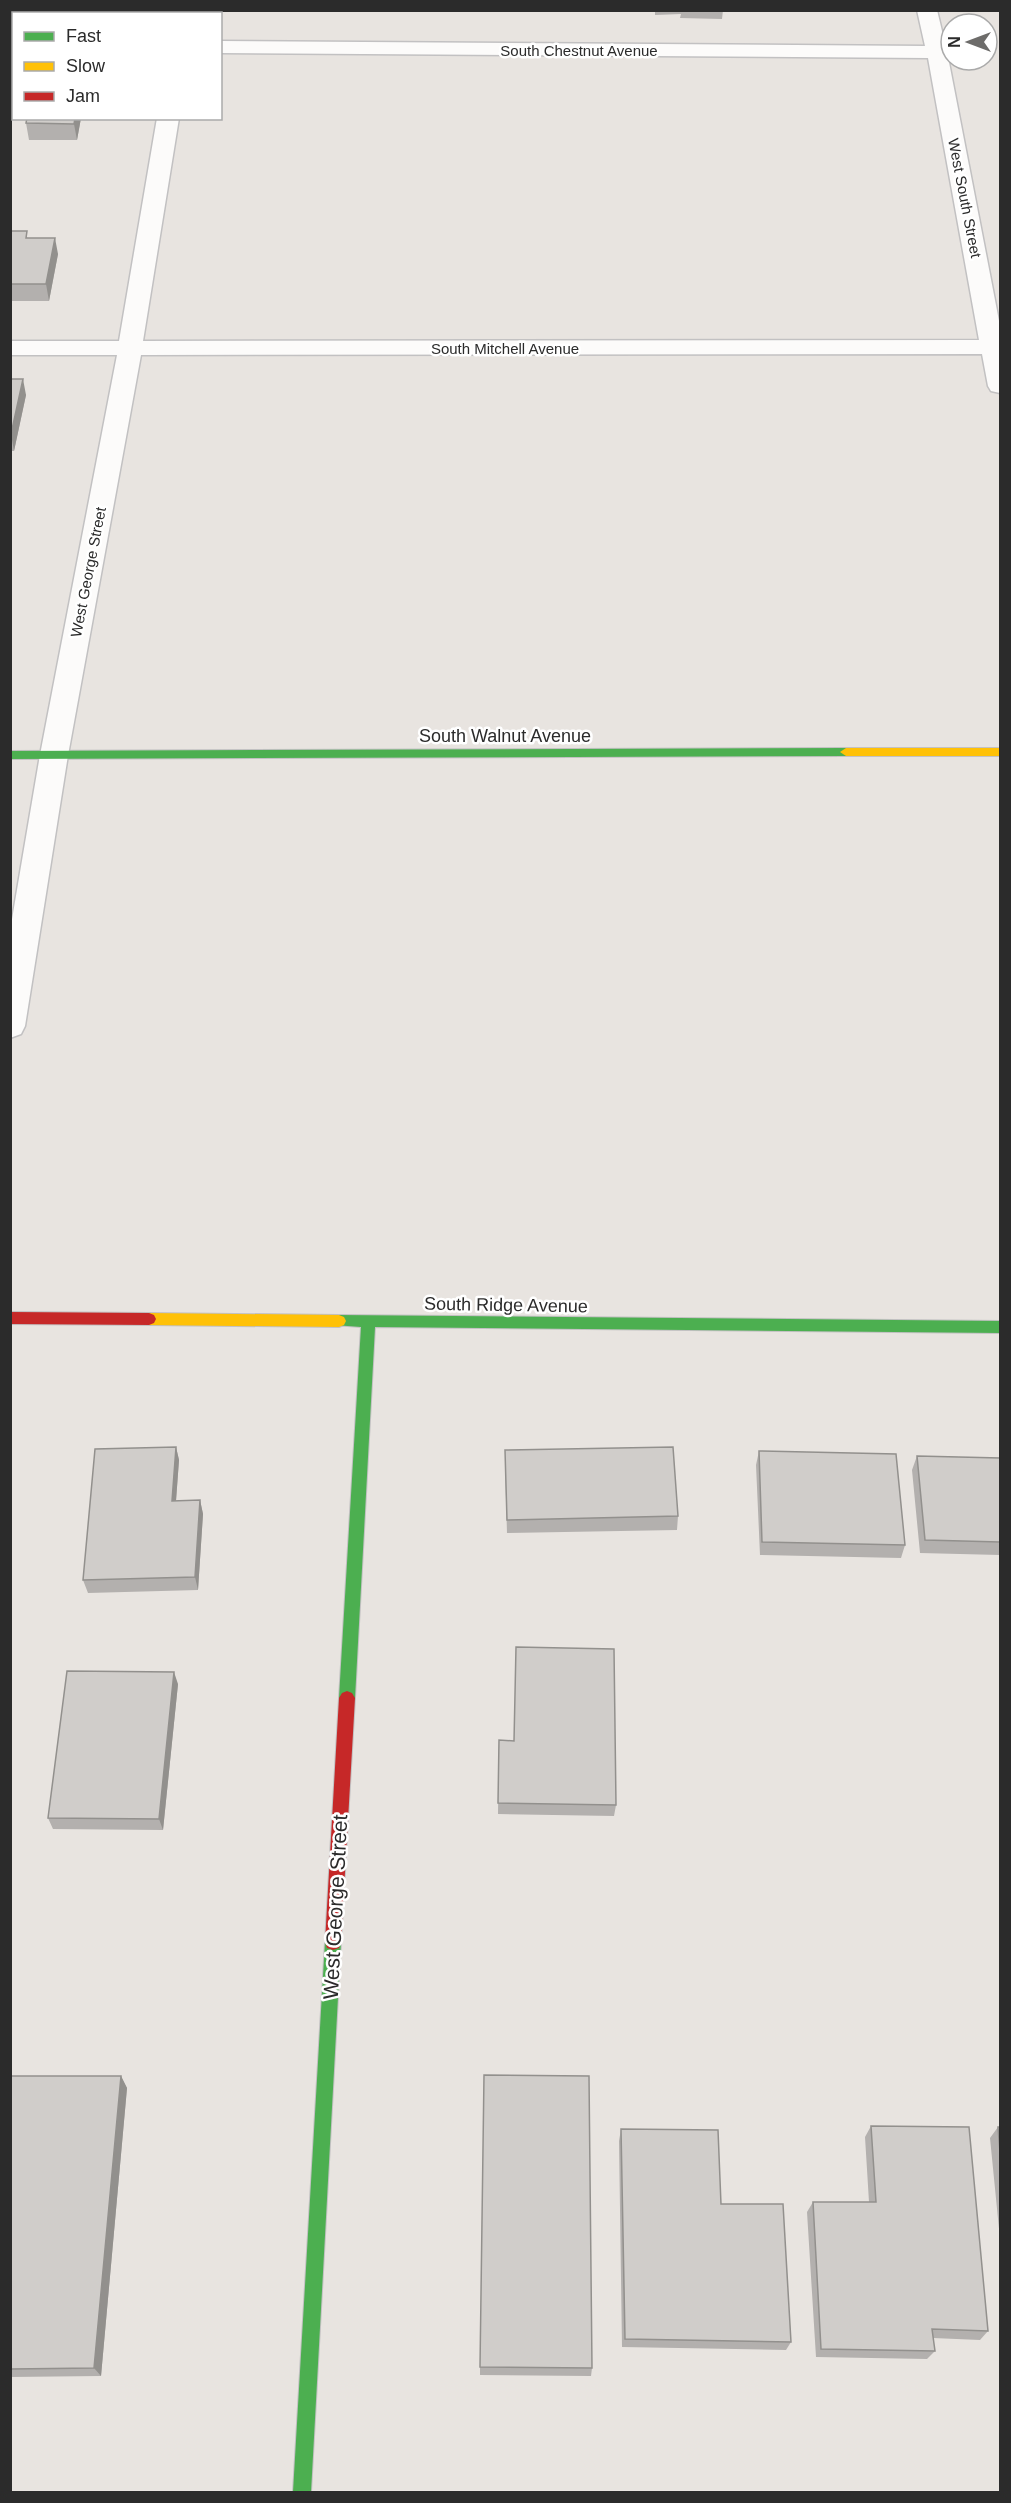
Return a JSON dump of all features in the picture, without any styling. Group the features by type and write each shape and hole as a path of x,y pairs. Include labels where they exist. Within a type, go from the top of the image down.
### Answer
{"street":[{"name":"West South Street","path":"927,10 938,52 997,347 1000,387"},
{"name":"South Chestnut Avenue","path":"222,47 938,52"},
{"name":"West George Street","path":"10,1026 54,755 130,348 168,120"},
{"name":"South Mitchell Avenue","path":"10,348 997,347"},
{"name":"South Walnut Avenue","path":"10,755 1000,752"},
{"name":"South Ridge Avenue","path":"10,1318 1000,1327"},
{"name":"West George Street","path":"302,2493 368,1322"}],"building":[{"path":"27,120 75,120 74,124 26,123"},
{"path":"10,231 27,231 26,238 55,238 46,284 10,284"},
{"path":"10,379 23,379 11,434 10,434"},
{"path":"176,1447 172,1501 200,1500 195,1577 83,1580 95,1449"},
{"path":"673,1447 678,1516 507,1520 505,1450"},
{"path":"759,1451 896,1454 905,1545 762,1542"},
{"path":"917,1456 1000,1458 1000,1542 925,1540"},
{"path":"516,1647 614,1649 616,1805 498,1803 499,1740 514,1741"},
{"path":"67,1671 174,1672 159,1819 48,1818"},
{"path":"484,2075 589,2076 592,2368 480,2367"},
{"path":"10,2076 121,2076 94,2368 10,2369"},
{"path":"871,2126 969,2127 988,2331 932,2329 935,2351 821,2349 813,2202 876,2202"},
{"path":"998,2127 1000,2127 1000,2152"},
{"path":"621,2129 718,2130 721,2204 783,2204 791,2342 625,2339"}],"traffic: fast":[{"path":"10,755 846,752"},
{"path":"339,1321 1000,1327"},
{"path":"347,1698 368,1321"},
{"path":"302,2492 333,1942"}],"traffic: slow":[{"path":"846,752 1000,752"},
{"path":"149,1319 339,1321"}],"traffic: jam":[{"path":"10,1318 149,1319"},
{"path":"333,1942 347,1698"}]}
